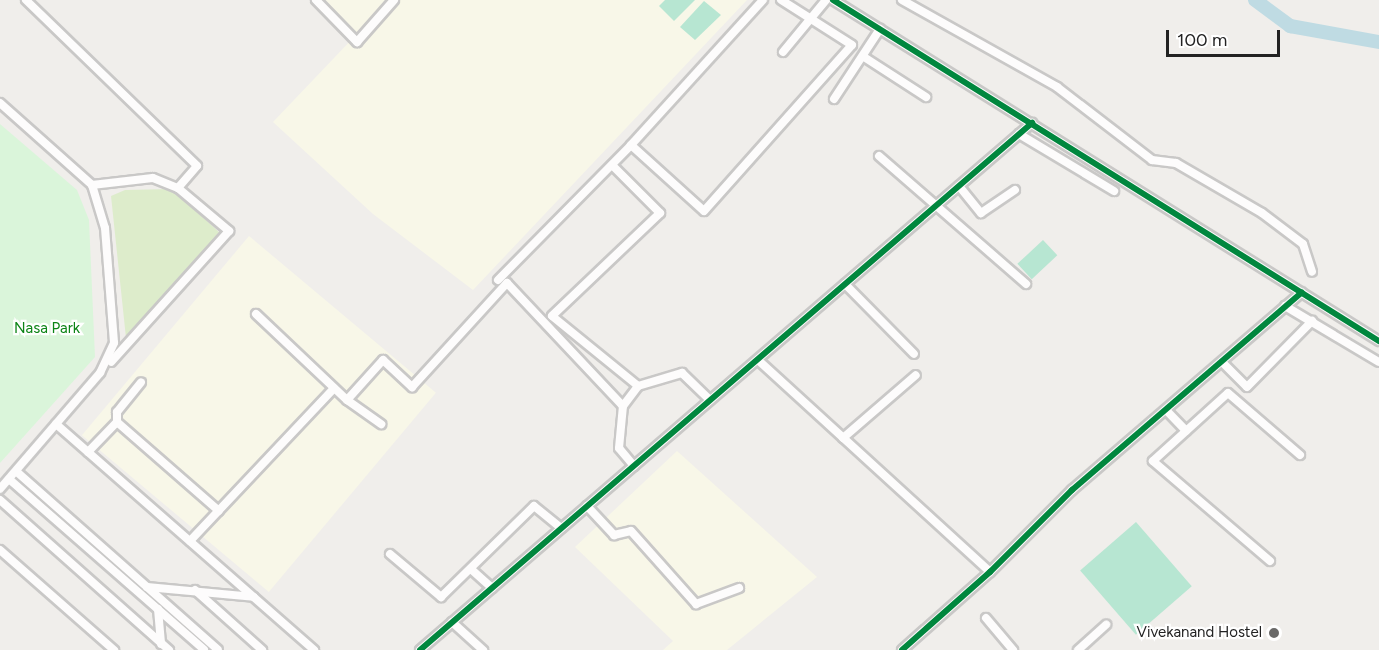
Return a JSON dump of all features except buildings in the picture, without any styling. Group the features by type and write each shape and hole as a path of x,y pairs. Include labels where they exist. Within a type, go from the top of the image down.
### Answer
{"street":[{"path":"26,0 197,166 178,188"},
{"path":"316,0 357,42 394,0"},
{"path":"498,280 631,145 763,0"},
{"path":"631,145 704,210 852,45 781,0"},
{"path":"783,52 826,0"},
{"path":"833,0 1379,341"},
{"path":"902,0 1057,87 1152,160 1176,163 1262,213 1303,244 1312,272"},
{"path":"834,99 864,57 880,29"},
{"path":"864,57 926,97"},
{"path":"0,103 92,185 105,228 114,333 110,357 100,373"},
{"path":"420,650 1032,123"},
{"path":"1019,134 1114,191"},
{"path":"879,156 1026,284"},
{"path":"612,165 660,213 552,316 638,386"},
{"path":"0,489 100,373 229,231 178,188 153,178 92,185"},
{"path":"959,186 981,213 1015,190"},
{"path":"346,400 383,360 412,387 507,284 623,406"},
{"path":"845,284 914,354"},
{"path":"902,650 990,572 1072,490 1302,292"},
{"path":"1285,306 1379,362"},
{"path":"256,314 346,400 381,424"},
{"path":"1222,362 1247,387 1312,321"},
{"path":"758,360 990,572"},
{"path":"634,466 619,448 623,406 638,386 682,373 711,400"},
{"path":"843,438 916,375"},
{"path":"88,452 117,422 117,412 141,382"},
{"path":"190,541 334,388"},
{"path":"1270,561 1153,461 1228,393 1299,455"},
{"path":"1166,410 1186,431"},
{"path":"117,422 219,511"},
{"path":"56,424 314,650"},
{"path":"17,472 218,650"},
{"path":"9,479 204,650"},
{"path":"0,500 161,646 169,650"},
{"path":"390,554 441,597 472,570 534,506 561,528"},
{"path":"587,506 614,536 631,531 696,604 740,588"},
{"path":"0,550 114,650"},
{"path":"472,570 492,588"},
{"path":"147,587 194,589 254,597"},
{"path":"194,589 261,650"},
{"path":"158,609 161,646"},
{"path":"986,618 1014,650"},
{"path":"452,622 483,650"},
{"path":"1078,650 1106,625"}],"shaded area":[{"path":"317,0 747,0 473,290 373,214 273,122 355,36"},
{"path":"249,236 436,393 269,592 82,435"},
{"path":"677,451 817,577 727,650 663,650 673,641 575,547"}],"green space":[{"path":"665,0 695,0 674,21 659,6"},
{"path":"704,1 721,15 695,40 680,27"},
{"name":"Nasa Park","path":"0,124 77,190 89,220 95,357 0,463"},
{"path":"172,189 220,233 126,338 111,196 125,190"},
{"path":"1043,240 1057,255 1032,279 1017,264"},
{"path":"1136,522 1192,586 1136,635 1080,571"}],"waterway":[{"path":"1255,0 1290,26 1379,42"}],"cycle path":[{"path":"833,0 1379,341"},
{"path":"420,650 1032,123"},
{"path":"902,650 990,572 1072,490 1302,292"}],"place":[{"name":"Vivekanand Hostel","path":"1274,633"}]}
